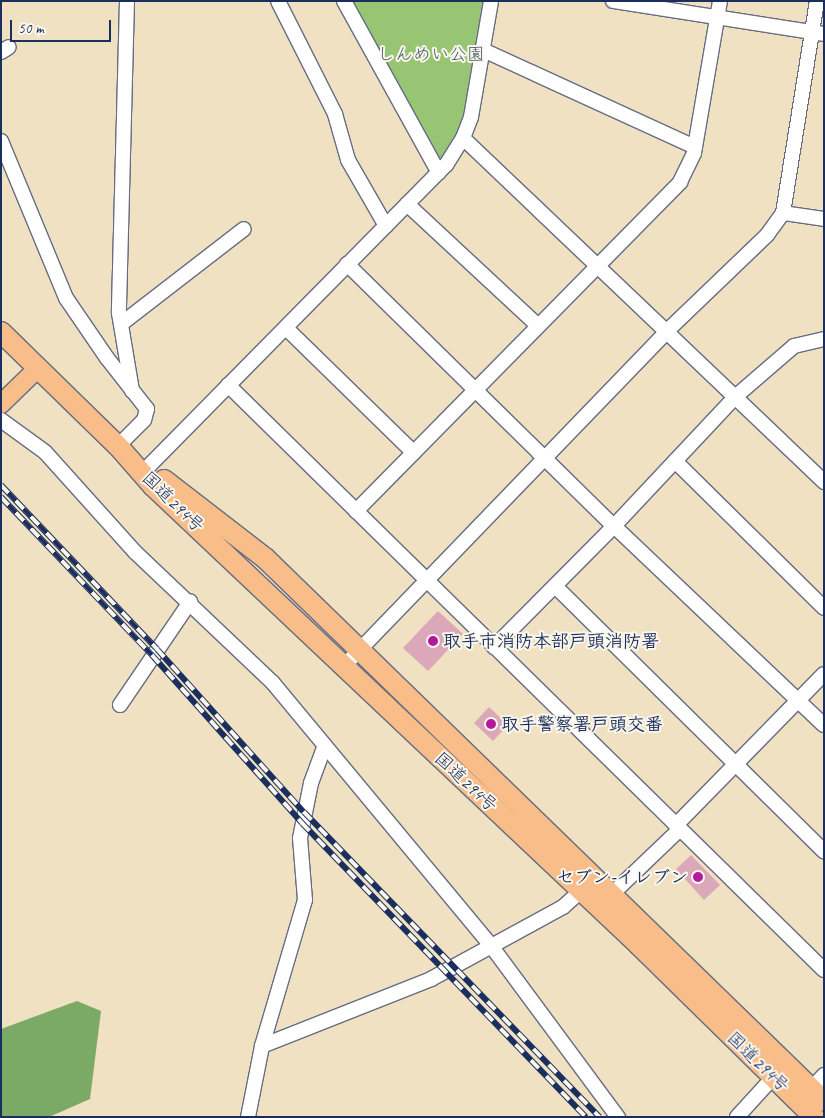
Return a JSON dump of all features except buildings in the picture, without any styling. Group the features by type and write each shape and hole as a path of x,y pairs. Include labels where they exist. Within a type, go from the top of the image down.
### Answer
{"highway":[{"name":"国道294号","path":"1,332 581,891 780,1071 819,1089"},
{"name":"国道294号","path":"144,470 265,558 361,650 612,894 780,1071 814,1117"}],"main road":[{"path":"1,404 38,368"}],"street":[{"path":"127,1 120,324 132,391"},
{"path":"278,1 335,114 348,160 386,226"},
{"path":"344,1 438,173"},
{"path":"144,470 228,385 287,329 347,264 438,173 464,138 471,117 491,1"},
{"path":"613,1 818,33"},
{"path":"356,511 537,325 680,182 695,147 720,1"},
{"path":"345,665 666,331 767,235 783,213 818,33 816,1"},
{"path":"482,50 695,147"},
{"path":"464,138 824,482"},
{"path":"1,142 66,298 132,391 147,409 144,420 118,446"},
{"path":"407,204 537,325"},
{"path":"783,213 824,219"},
{"path":"120,324 244,229"},
{"path":"347,264 614,526 824,725"},
{"path":"287,329 414,453"},
{"path":"494,647 614,526 735,397 794,346 824,339"},
{"path":"228,385 824,970"},
{"path":"1,420 45,452 135,552 190,602 273,683 492,947 618,1117"},
{"path":"675,461 824,608"},
{"path":"556,586 824,851"},
{"path":"120,705 190,602"},
{"path":"612,894 824,674"},
{"path":"248,1117 262,1046 305,900 300,838 310,783 325,745"},
{"path":"262,1046 431,979 563,907 581,891"},
{"path":"736,1117 780,1071"}],"green space":[{"name":"しんめい公園","path":"352,1 491,1 471,117 439,173"},
{"path":"77,1001 101,1011 90,1099 49,1117 1,1117 1,1029"}],"railway":[{"path":"1,485 157,649 304,812 600,1117"},
{"path":"1,497 152,655 302,823 586,1117"}],"place":[{"name":"取手市消防本部戸頭消防署","path":"433,641"},
{"name":"取手警察署戸頭交番","path":"491,724"},
{"name":"セブン-イレブン","path":"698,877"}]}
